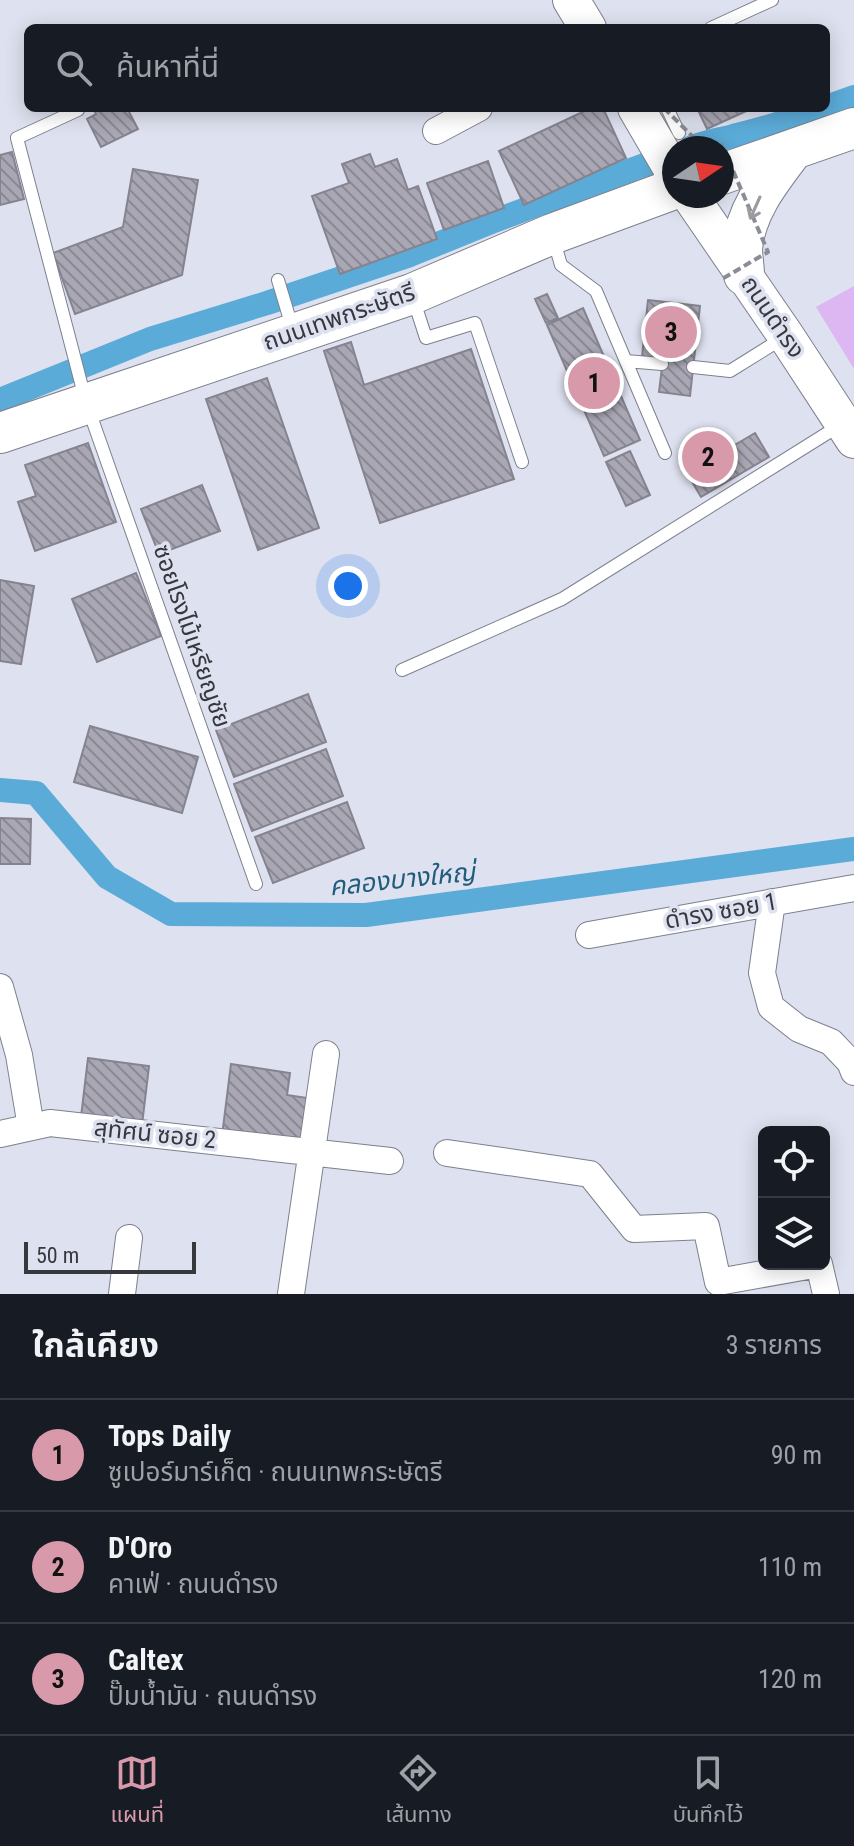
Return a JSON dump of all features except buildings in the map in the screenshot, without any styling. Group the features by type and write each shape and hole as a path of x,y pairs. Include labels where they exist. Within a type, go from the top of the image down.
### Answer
{"main road":[{"path":"734,170 854,128"},
{"path":"733,277 755,205 792,151"},
{"name":"ถนนเทพกระษัตรี","path":"0,433 83,390 289,319 412,294 552,234 662,193"}],"street":[{"path":"571,0 586,24"},
{"path":"436,131 472,112"},
{"path":"639,112 662,144"},
{"name":"ถนนดำรง","path":"696,208 733,277 786,336 850,427"},
{"name":"ดำรง ซอย 1","path":"589,935 854,888"},
{"path":"772,902 762,973 771,1007 799,1029 831,1042 850,1062 854,1072"},
{"path":"0,987 19,1055 31,1127"},
{"path":"291,1294 326,1054"},
{"name":"สุทัศน์ ซอย 2","path":"0,1134 50,1123 390,1161"},
{"path":"447,1153 590,1174 634,1229 706,1226 718,1282 819,1264 826,1294"},
{"path":"122,1294 129,1238"}],"lane":[{"path":"720,24 772,0"},
{"name":"ซอยโรงไม้เหรียญชัย","path":"74,112 17,138 83,390 256,884"},
{"path":"666,112 669,136"},
{"path":"552,234 561,265 596,291 665,453"},
{"path":"279,285 289,319"},
{"path":"412,294 426,338 475,323 522,462"},
{"path":"693,367 730,371 786,336"},
{"path":"626,361 662,364"},
{"path":"402,670 562,599 850,427"}],"path":[{"path":"670,112 693,136"},
{"path":"733,277 768,252 734,173"}],"shaded area":[{"path":"854,286 854,369 816,307"}],"waterway":[{"path":"830,106 854,97"},
{"path":"733,136 812,112"},
{"path":"0,400 150,339 410,255 662,158"},
{"name":"คลองบางใหญ่","path":"0,790 36,793 107,877 171,914 366,915 854,849"}],"place":[{"name":"Caltex","path":"671,332"},
{"name":"Tops Daily","path":"594,383"},
{"name":"D'Oro","path":"708,457"}]}
